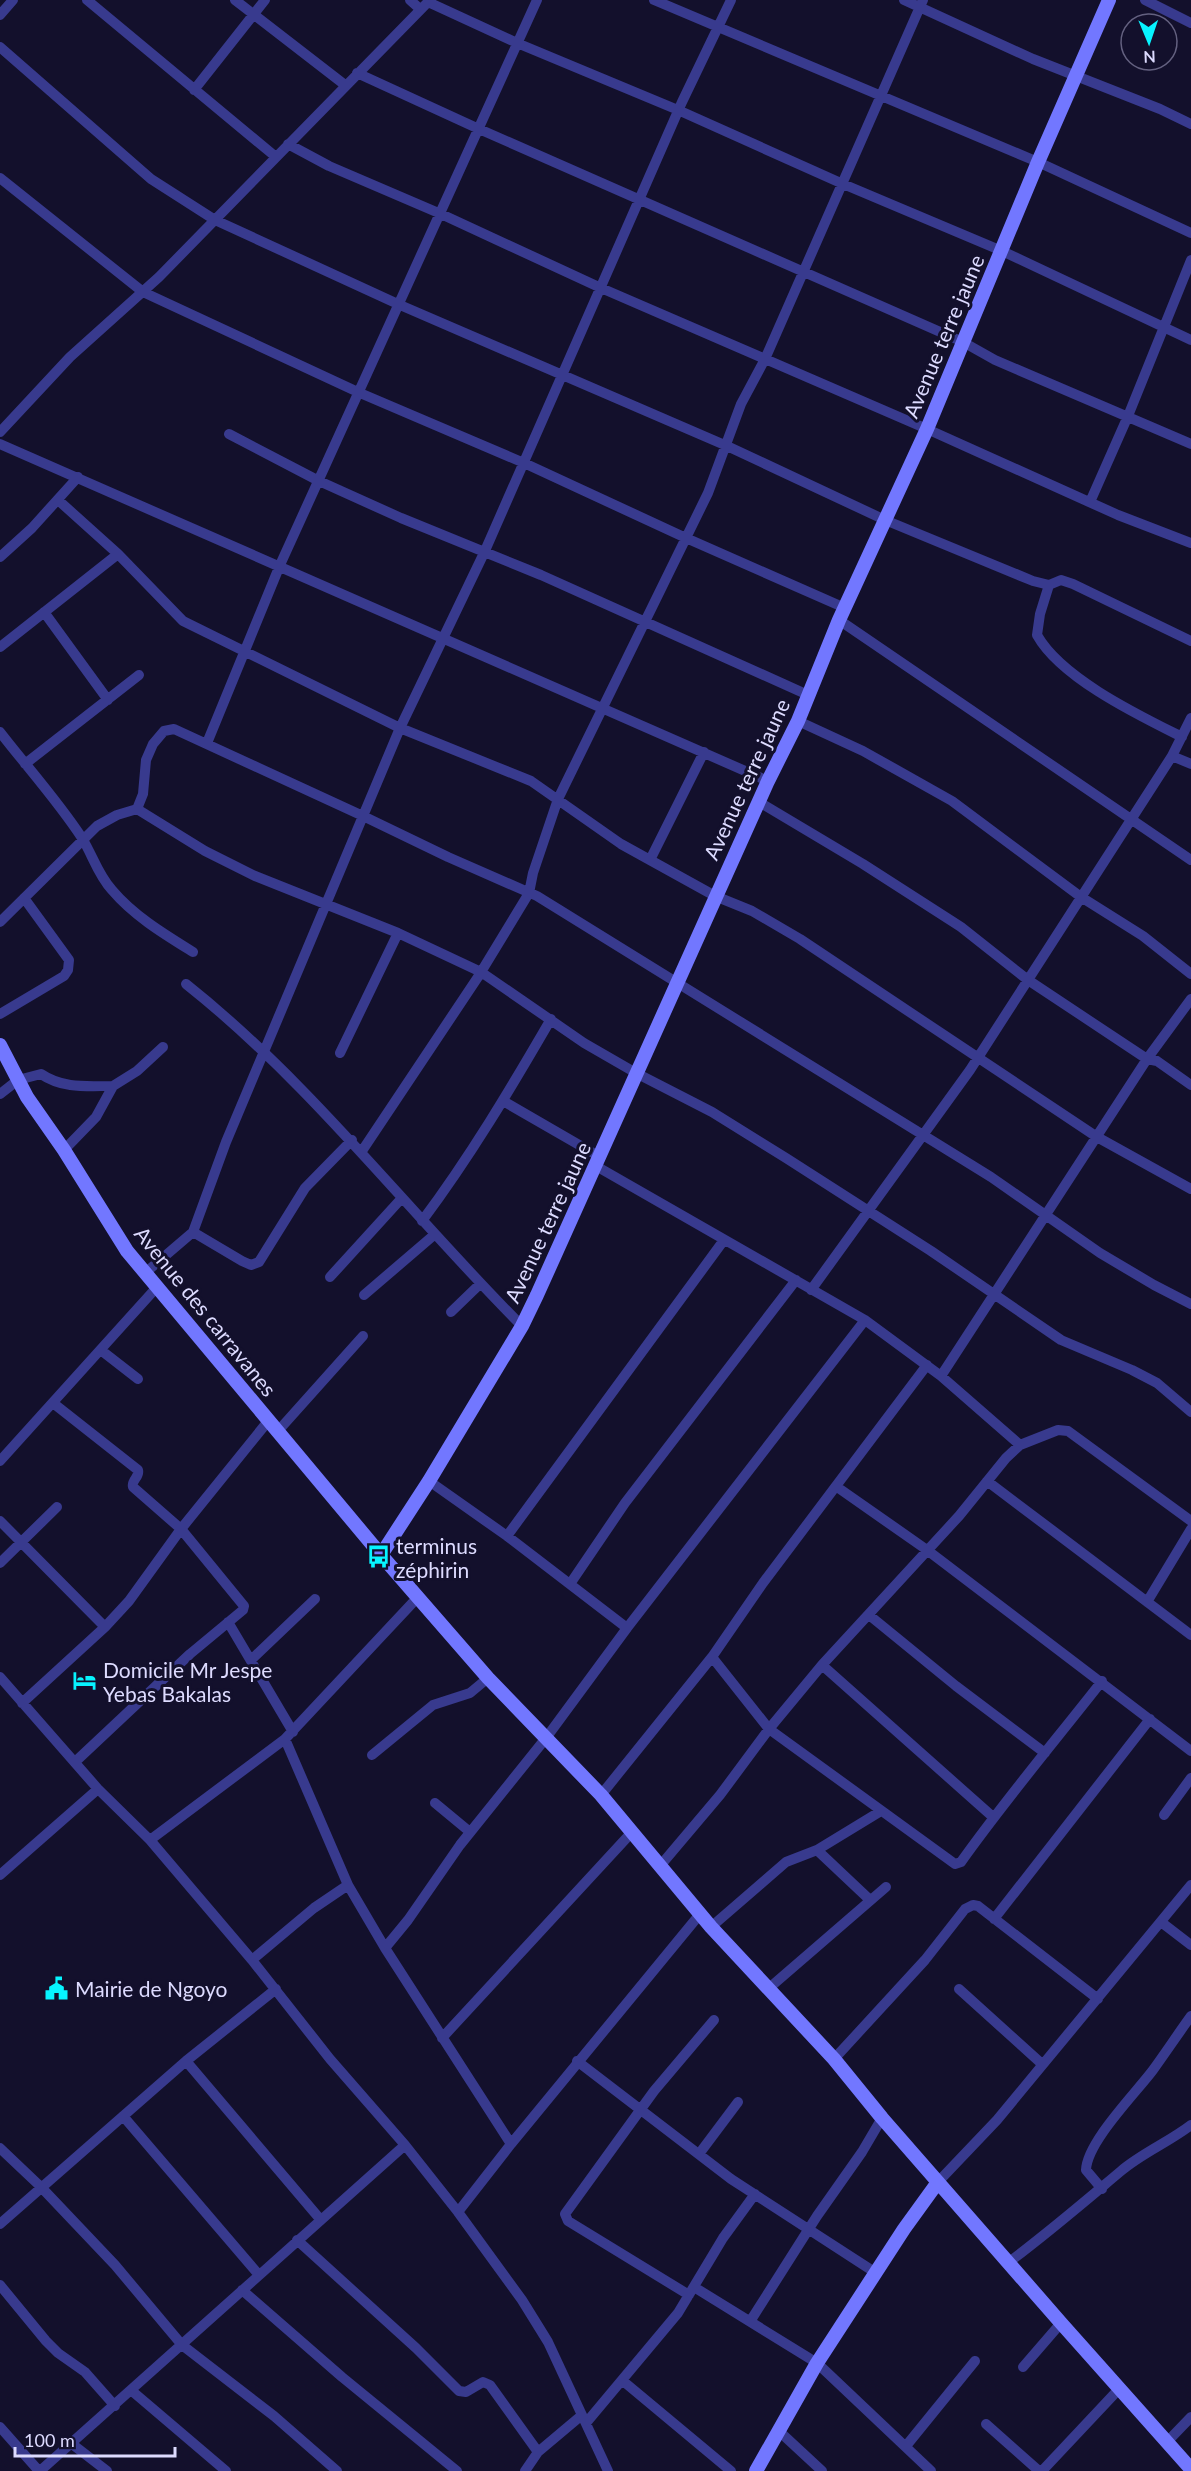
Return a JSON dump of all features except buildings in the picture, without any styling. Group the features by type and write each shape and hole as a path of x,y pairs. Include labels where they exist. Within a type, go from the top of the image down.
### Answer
{"street":[{"path":"0,15 13,0"},
{"path":"87,0 276,157"},
{"path":"236,0 345,85"},
{"path":"194,90 265,0"},
{"path":"410,0 426,4 678,110 843,184 1002,251 1191,340"},
{"path":"207,743 280,565 537,0"},
{"path":"654,0 1038,162 1191,233"},
{"path":"145,1273 193,1232 226,1142 400,728 484,553 678,110 731,0"},
{"path":"904,0 921,3 1033,59 1191,124"},
{"name":"Avenue terre jaune","path":"381,1555 429,1481 522,1326 598,1162 715,896 798,721 842,614 927,429 1038,162 1109,0"},
{"path":"1145,0 1191,22"},
{"path":"362,1151 481,972 530,893 533,873 558,799 708,493 741,404 765,359 921,3"},
{"path":"0,432 70,357 143,292 426,4"},
{"path":"0,47 151,179 215,220 400,305 727,446 885,520 1033,581 1049,585 1061,580 1073,584 1191,641"},
{"path":"357,73 963,342 995,360 1191,444"},
{"path":"288,144 329,166 441,214 601,288 927,429 1118,516 1191,543"},
{"path":"0,178 143,292 360,393 524,463 842,614 1130,820 1191,860"},
{"path":"1090,502 1128,416 1191,260"},
{"path":"229,434 319,482 541,575 808,695"},
{"path":"0,444 768,781"},
{"path":"0,557 32,528 78,477"},
{"path":"58,500 118,555 183,621 400,728 531,781 621,844 715,896 752,910 800,939 1097,1137 1191,1189"},
{"path":"0,647 118,555"},
{"path":"1049,585 1040,614 1037,635 1048,651 1086,683 1136,714 1182,737"},
{"path":"44,612 108,700"},
{"path":"25,764 139,675"},
{"path":"811,1290 923,1137 978,1057 1172,756 1191,718"},
{"path":"798,721 863,751 952,801 1081,897 1143,936 1191,975"},
{"path":"137,809 143,794 146,760 153,744 164,731 174,729 530,893 991,1177 1100,1253 1191,1304"},
{"path":"0,732 82,839 99,875 126,905 193,952"},
{"path":"650,860 704,752"},
{"path":"1172,756 1191,764"},
{"path":"759,802 863,864 961,927 1028,980 1146,1059 1157,1061 1191,1085"},
{"path":"0,922 82,839 117,814 137,809 205,851 255,876 398,933 481,972 584,1042 636,1074 712,1112 994,1293 1061,1340 1157,1383 1191,1412"},
{"path":"0,1014 64,976 68,970 69,960 24,898"},
{"path":"340,1053 398,933"},
{"path":"186,984 227,1017 352,1140 401,1199 522,1326"},
{"path":"941,1376 1146,1059 1191,999"},
{"path":"422,1221 503,1101 551,1019"},
{"name":"Avenue des carravanes","path":"0,1045 18,1080 127,1251 145,1273 381,1555 488,1678 601,1795 711,1927 834,2059 1060,2324 1191,2469"},
{"path":"64,1150 96,1117 113,1086 137,1071 163,1047"},
{"path":"0,1094 18,1080 41,1074 51,1081 69,1086 113,1086"},
{"path":"503,1101 724,1240 865,1320 941,1376 1020,1445"},
{"path":"193,1232 242,1262 251,1264 259,1262 304,1188 352,1140"},
{"path":"330,1277 401,1199"},
{"path":"364,1295 434,1235"},
{"path":"507,1536 724,1240"},
{"path":"570,1584 625,1503 796,1280"},
{"path":"452,1312 480,1284"},
{"path":"0,1461 102,1351 157,1287"},
{"path":"385,1948 408,1920 470,1832 546,1738 627,1628 865,1320"},
{"path":"22,1703 105,1627 141,1585 181,1529 274,1425 363,1336"},
{"path":"102,1351 138,1379"},
{"path":"601,1795 712,1657 763,1583 927,1365"},
{"path":"53,1403 138,1470 132,1482 133,1487 181,1529 243,1602 243,1610 190,1654 75,1762"},
{"path":"660,1866 720,1795 769,1729 822,1665 959,1516 1020,1445 1058,1430 1068,1431 1191,1521"},
{"path":"429,1481 507,1536 627,1628"},
{"path":"987,1481 1191,1635"},
{"path":"837,1487 927,1550 1191,1751"},
{"path":"0,1563 57,1507"},
{"path":"0,1521 105,1627"},
{"path":"1147,1602 1191,1529"},
{"path":"150,1840 289,1735 418,1597"},
{"path":"251,1660 315,1599"},
{"path":"869,1615 1045,1754"},
{"path":"228,1622 251,1660 289,1735 348,1885 385,1948 511,2144"},
{"path":"712,1657 769,1729 955,1864 961,1862 993,1817 1102,1681"},
{"path":"822,1665 993,1817"},
{"path":"0,1677 98,1789 150,1840 252,1960 330,2059 405,2145 458,2212 522,2300 548,2342 608,2471"},
{"path":"372,1755 433,1705 470,1693 488,1678"},
{"path":"994,1920 1150,1719"},
{"path":"1164,1815 1191,1778"},
{"path":"0,1875 98,1789"},
{"path":"435,1803 470,1832"},
{"path":"711,1927 786,1862 817,1850 881,1811"},
{"path":"442,2038 632,1832"},
{"path":"817,1850 870,1900"},
{"path":"252,1960 314,1908 348,1885"},
{"path":"756,2471 817,2363 904,2229 938,2182 997,2120 1191,1885"},
{"path":"768,1989 886,1887"},
{"path":"834,2059 925,1960 969,1906 978,1906 1098,1999"},
{"path":"458,2212 577,2061 700,1914"},
{"path":"1161,1922 1191,1945"},
{"path":"0,2224 186,2061 276,1989"},
{"path":"959,1989 1042,2064"},
{"path":"1102,2188 1086,2170 1089,2156 1105,2130 1191,2016"},
{"path":"714,2020 640,2110 566,2211 566,2218 692,2291 750,2320 817,2363 931,2471"},
{"path":"186,2061 320,2219"},
{"path":"577,2061 755,2194 876,2273"},
{"path":"699,2154 738,2102"},
{"path":"123,2116 259,2275"},
{"path":"750,2320 817,2216 862,2152 882,2118"},
{"path":"1009,2262 1123,2169 1173,2139 1191,2125"},
{"path":"0,2427 40,2471 405,2145"},
{"path":"0,2148 41,2187 115,2265 182,2345 274,2416 337,2471"},
{"path":"525,2471 537,2452 584,2419 623,2381 678,2313 723,2238 755,2194"},
{"path":"297,2240 416,2348 459,2391 466,2392 483,2382 490,2385 537,2452"},
{"path":"0,2285 46,2342 85,2372 115,2406"},
{"path":"242,2290 342,2377 457,2471"},
{"path":"1023,2367 1060,2324"},
{"path":"906,2446 975,2361"},
{"path":"623,2381 731,2471"},
{"path":"986,2424 1040,2471 1119,2389"},
{"path":"132,2391 226,2471"},
{"path":"1166,2443 1191,2417"},
{"path":"780,2432 822,2471"},
{"path":"72,2444 107,2471"}],"place":[{"name":"terminus zéphirin","path":"378,1557"},
{"name":"Domicile Mr Jespe Yebas Bakalas","path":"85,1681"},
{"name":"Mairie de Ngoyo","path":"57,1988"}]}
